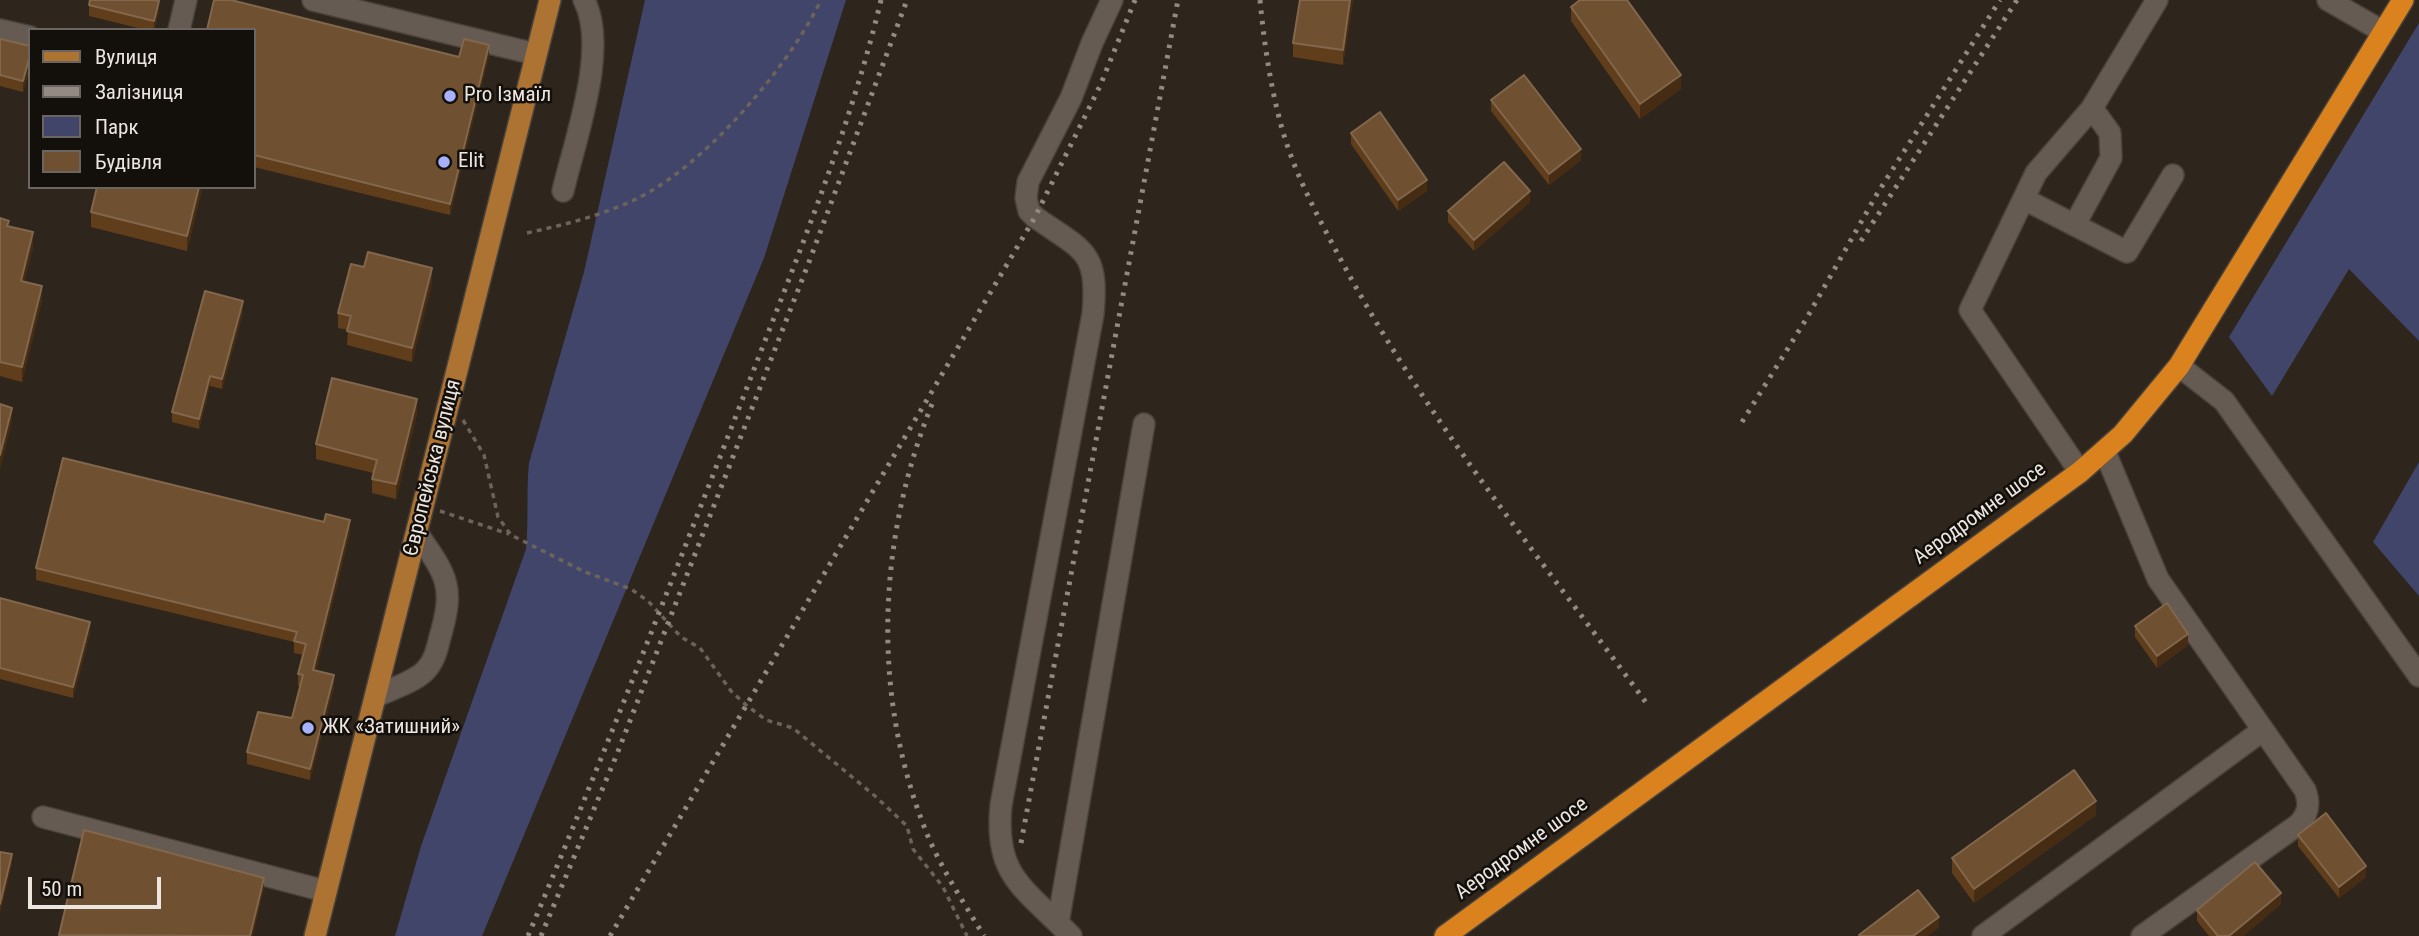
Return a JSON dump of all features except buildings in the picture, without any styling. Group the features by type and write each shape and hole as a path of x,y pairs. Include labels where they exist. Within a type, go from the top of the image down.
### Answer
{"highway":[{"name":"Аеродромне шосе","path":"1445,936 2105,452 2144,412 2179,366 2403,0"}],"main road":[{"name":"Європейська вулиця","path":"315,936 550,0"}],"street":[{"path":"180,28 187,0"},
{"path":"313,0 535,54"},
{"path":"563,191 593,63 595,37 584,0"},
{"path":"1065,929 1026,892 1005,864 998,833 1093,314 1094,274 1091,262 1082,249 1035,217 1029,211 1026,198 1034,167 1071,98 1091,43 1112,0"},
{"path":"2080,472 1970,310 2036,173 2092,108 2157,0"},
{"path":"2328,0 2382,31"},
{"path":"0,30 28,37"},
{"path":"2075,224 2111,158 2110,133 2092,108"},
{"path":"2024,199 2127,252 2173,175"},
{"path":"2179,366 2224,401 2419,676"},
{"path":"1065,929 1144,424"},
{"path":"2105,452 2158,579 2305,790 2308,808 2300,824 2142,936"},
{"path":"377,696 424,673 434,659 449,606 448,589 439,564 417,533"},
{"path":"1983,936 2263,730"},
{"path":"43,817 325,891"}],"path":[{"path":"527,233 583,220 635,200 672,176 732,122 761,91 786,59 821,0"},
{"path":"450,398 484,455 498,516 511,535"},
{"path":"437,510 511,535 585,572 631,590 648,601 681,636 699,648 731,691 746,705 766,720 793,729 875,796 907,826 913,849 943,887 967,936"}],"green space":[{"path":"645,0 846,0 764,258 482,936 395,936 421,846 526,549 529,463 584,272"},
{"path":"2419,23 2419,341 2349,269 2272,396 2229,337"},
{"path":"2419,462 2419,596 2373,542"}],"railway":[{"path":"528,936 639,664 802,246 837,149 881,0"},
{"path":"541,936 617,754 809,262 907,0"},
{"path":"610,936 1035,217 1100,86 1135,0"},
{"path":"1021,843 1178,0"},
{"path":"1260,0 1271,79 1286,143 1307,194 1341,260 1374,319 1447,432 1647,704"},
{"path":"1742,422 1805,321 1877,194 2000,0"},
{"path":"1861,241 2017,0"},
{"path":"932,404 914,456 900,510 891,564 889,673 896,728 909,782 927,834 946,873 984,936"}],"place":[{"name":"Pro Ізмаїл","path":"450,96"},
{"name":"Elit","path":"444,162"},
{"name":"ЖК «Затишний»","path":"308,728"}]}
